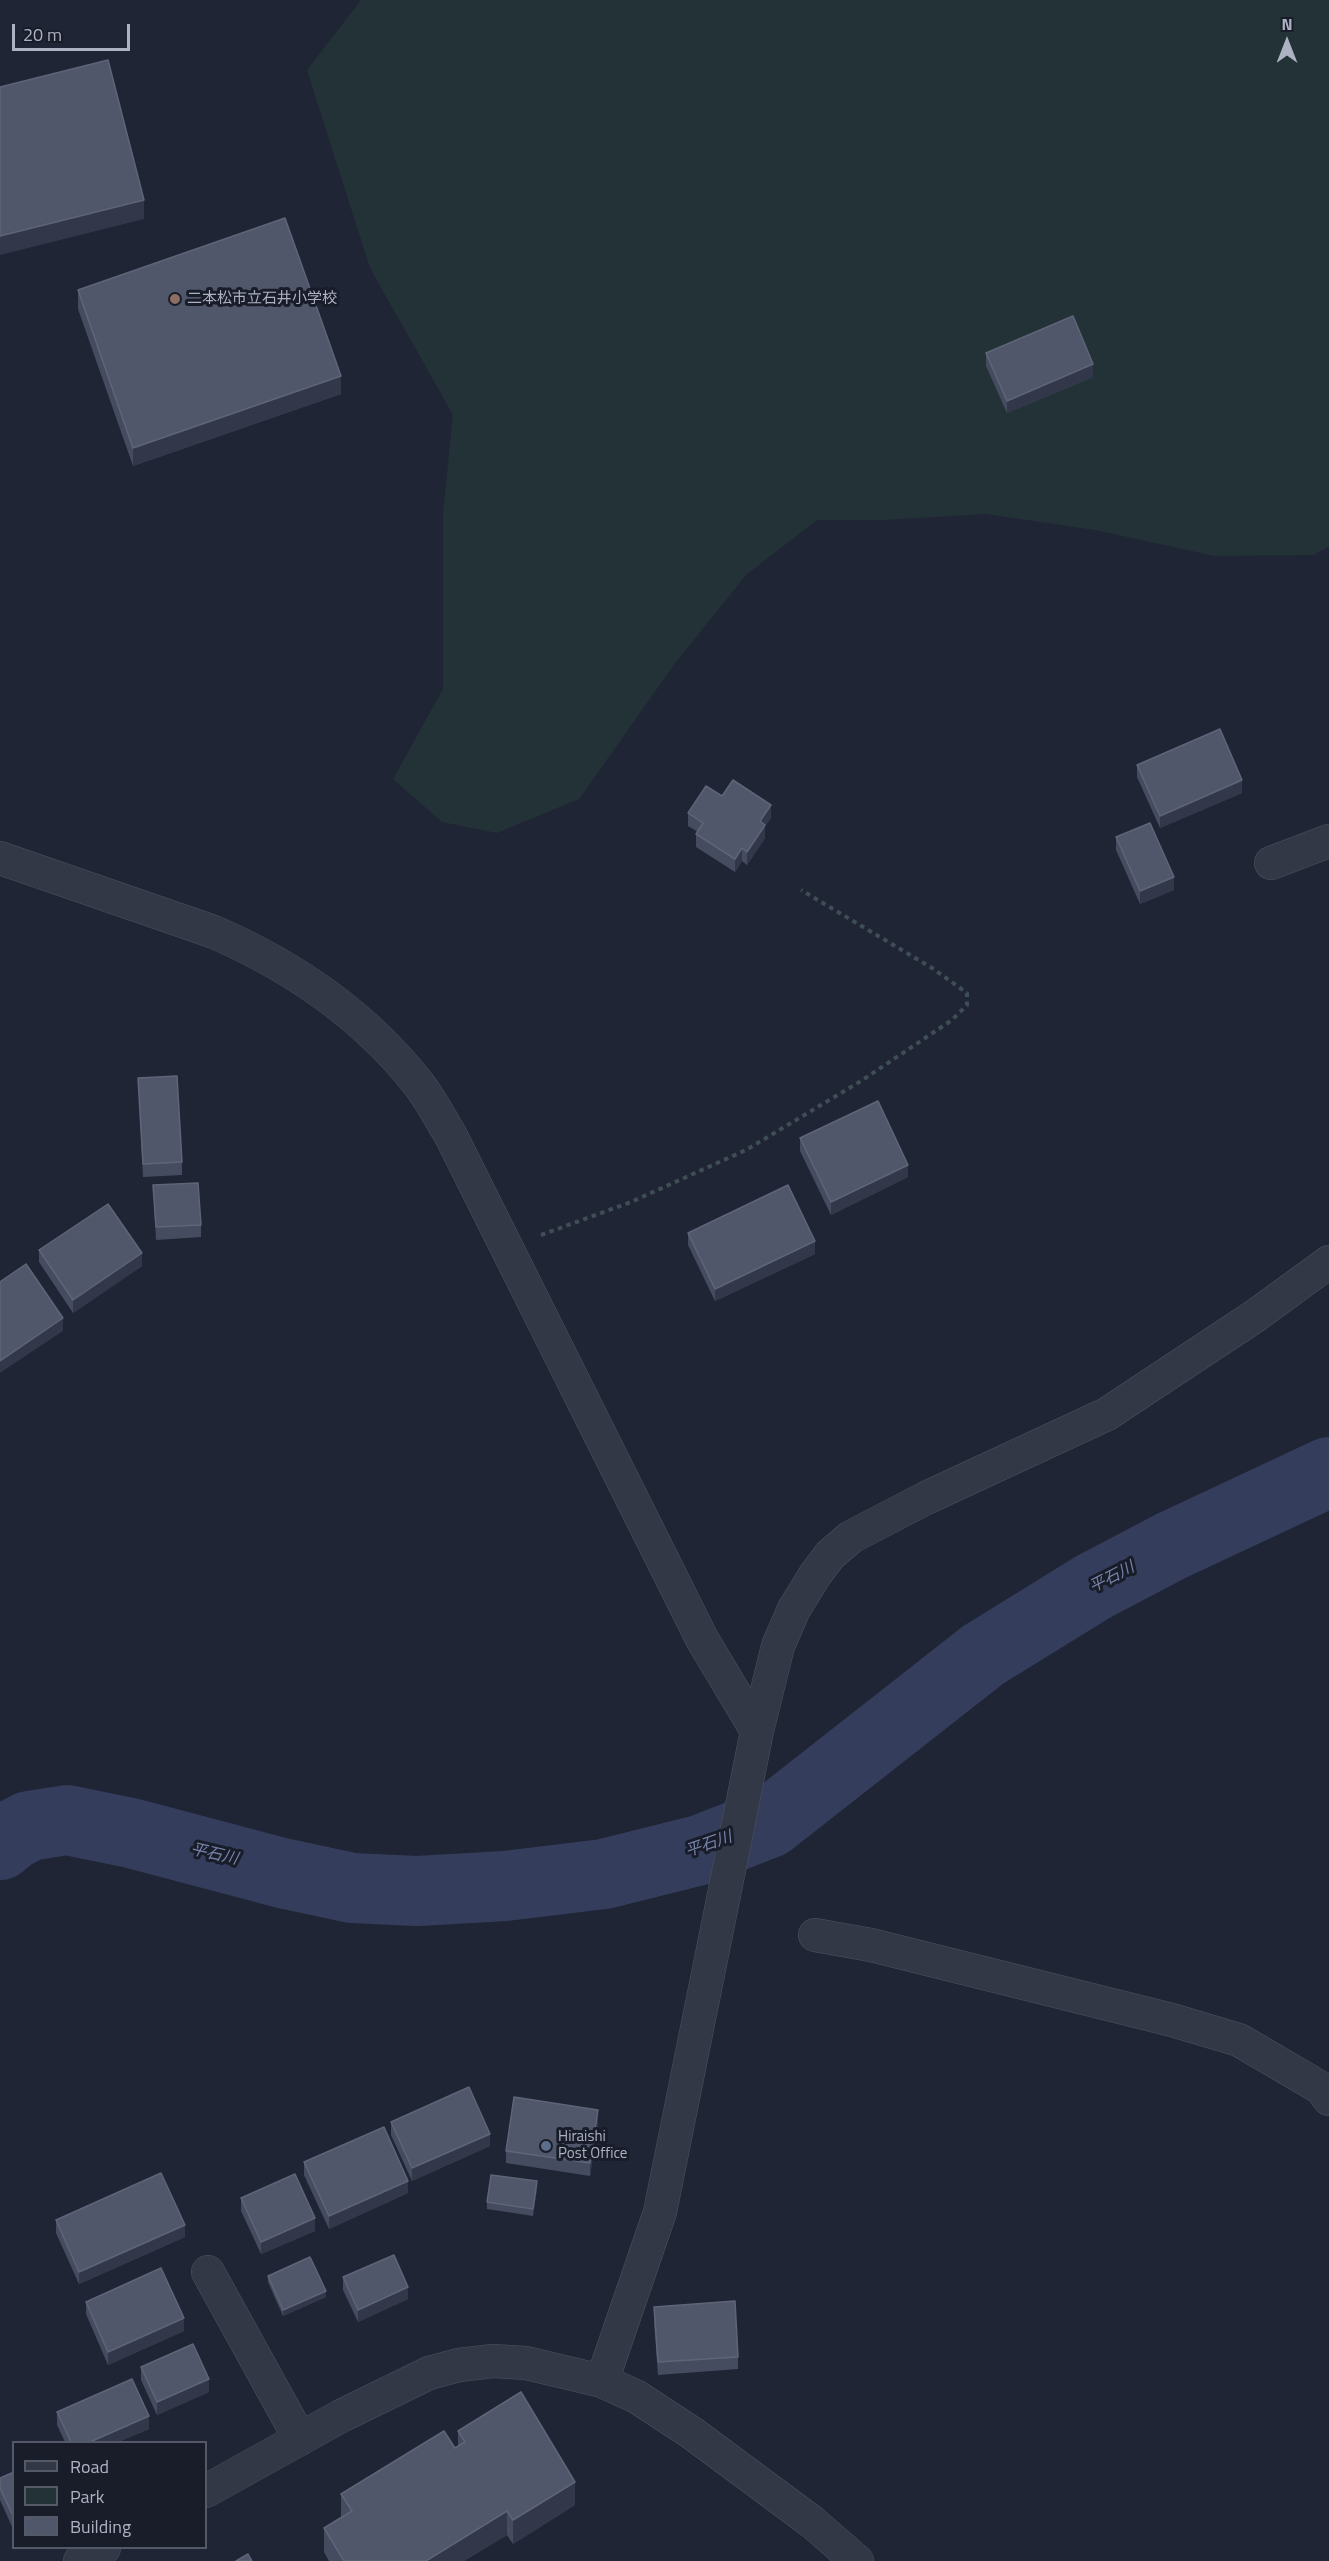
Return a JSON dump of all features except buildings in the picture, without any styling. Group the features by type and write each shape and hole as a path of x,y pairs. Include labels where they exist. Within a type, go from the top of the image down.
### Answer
{"street":[{"path":"1271,863 1329,841"},
{"path":"0,858 214,932 283,966 338,1002 418,1083 451,1136 702,1639 757,1731"},
{"path":"602,2381 660,2212 757,1731 778,1647 794,1609 830,1555 851,1537 926,1498 1107,1414 1256,1316 1329,1262"},
{"path":"815,1935 871,1945 1160,2017 1239,2040 1321,2088 1329,2099"},
{"path":"208,2272 300,2439"},
{"path":"207,2490 300,2439 429,2373 459,2365 493,2361 526,2363 602,2381 637,2397 692,2433 812,2522 857,2561"},
{"path":"80,2561 101,2549"}],"path":[{"path":"507,1247 631,1202 746,1150 861,1081 952,1020 967,1005 967,993 932,968 801,890"}],"green space":[{"path":"361,0 1329,0 1329,546 1314,555 1215,556 1095,530 986,514 882,520 817,520 746,575 676,662 579,799 497,833 442,822 393,779 443,689 443,513 453,415 370,268 307,70"}],"waterway":[{"name":"平石川","path":"0,1845 29,1826 67,1820 131,1833 282,1873 352,1888 417,1891 505,1886 604,1874 700,1850 769,1823 983,1655 1093,1587 1171,1546 1329,1472"}],"place":[{"name":"二本松市立石井小学校","path":"175,299"},
{"name":"Hiraishi Post Office","path":"546,2146"}]}
